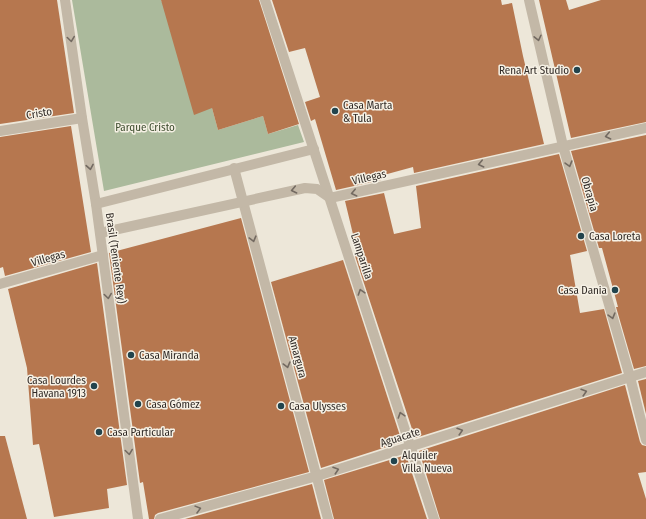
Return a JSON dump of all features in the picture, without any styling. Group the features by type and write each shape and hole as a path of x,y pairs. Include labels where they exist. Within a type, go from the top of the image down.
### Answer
{"street":[{"name":"Brasil (Teniente Rey)","path":"65,0 96,204 138,519"},
{"name":"Lamparilla","path":"265,0 434,519"},
{"name":"Obrapía","path":"528,0 563,146 630,377 646,440"},
{"name":"Cristo","path":"0,131 82,118"},
{"name":"Villegas","path":"330,198 646,128"},
{"path":"96,204 234,168 312,144"},
{"name":"Amargura","path":"234,168 318,476 328,519"},
{"path":"100,233 305,188 317,189 330,198"},
{"name":"Villegas","path":"0,284 103,255"},
{"name":"Aguacate","path":"160,519 318,476 646,372"}],"green space":[{"name":"Parque Cristo","path":"72,0 161,0 212,108 218,130 263,116 268,134 298,125 304,142 104,191"}],"building":[{"path":"0,0 57,0 74,113 0,124"},
{"path":"161,0 259,0 299,124 268,134 263,116 218,130 212,108 194,115"},
{"path":"272,0 501,0 502,5 512,3 544,144 414,173 413,167 380,176 381,180 336,190 315,119 311,121 305,102 320,97 305,48 289,52"},
{"path":"539,0 566,0 569,10 601,0 646,0 646,122 571,138"},
{"path":"71,126 91,252 5,276 3,267 0,268 0,137"},
{"path":"646,135 646,366 634,369 616,307 618,307 602,248 599,248 571,151"},
{"path":"559,154 587,251 570,255 580,313 604,309 622,373 415,438 355,256 358,255 345,201 384,193 394,234 421,228 416,186"},
{"path":"241,218 309,472 158,513 155,515 154,519 149,519 143,482 140,483 109,253"},
{"path":"343,260 402,442 321,468 271,282"},
{"path":"97,263 127,485 107,489 109,508 54,517 39,444 33,445 27,368 8,289"},
{"path":"646,379 646,414 638,381"},
{"path":"625,385 640,442 642,445 646,446 646,472 638,473 646,499 646,519 440,519 419,451"},
{"path":"0,436 5,436 27,519 0,519"},
{"path":"406,455 427,519 334,519 324,480"},
{"path":"312,484 321,519 185,519"}],"place":[{"name":"Rena Art Studio","path":"577,70"},
{"name":"Casa Marta & Tula","path":"335,111"},
{"name":"Casa Loreta","path":"581,236"},
{"name":"Casa Dania","path":"615,290"},
{"name":"Casa Miranda","path":"131,355"},
{"name":"Casa Lourdes Havana 1913","path":"94,386"},
{"name":"Casa Gómez","path":"138,404"},
{"name":"Casa Ulysses","path":"281,406"},
{"name":"Casa Particular","path":"99,432"},
{"name":"Alquiler Villa Nueva","path":"394,461"}]}
